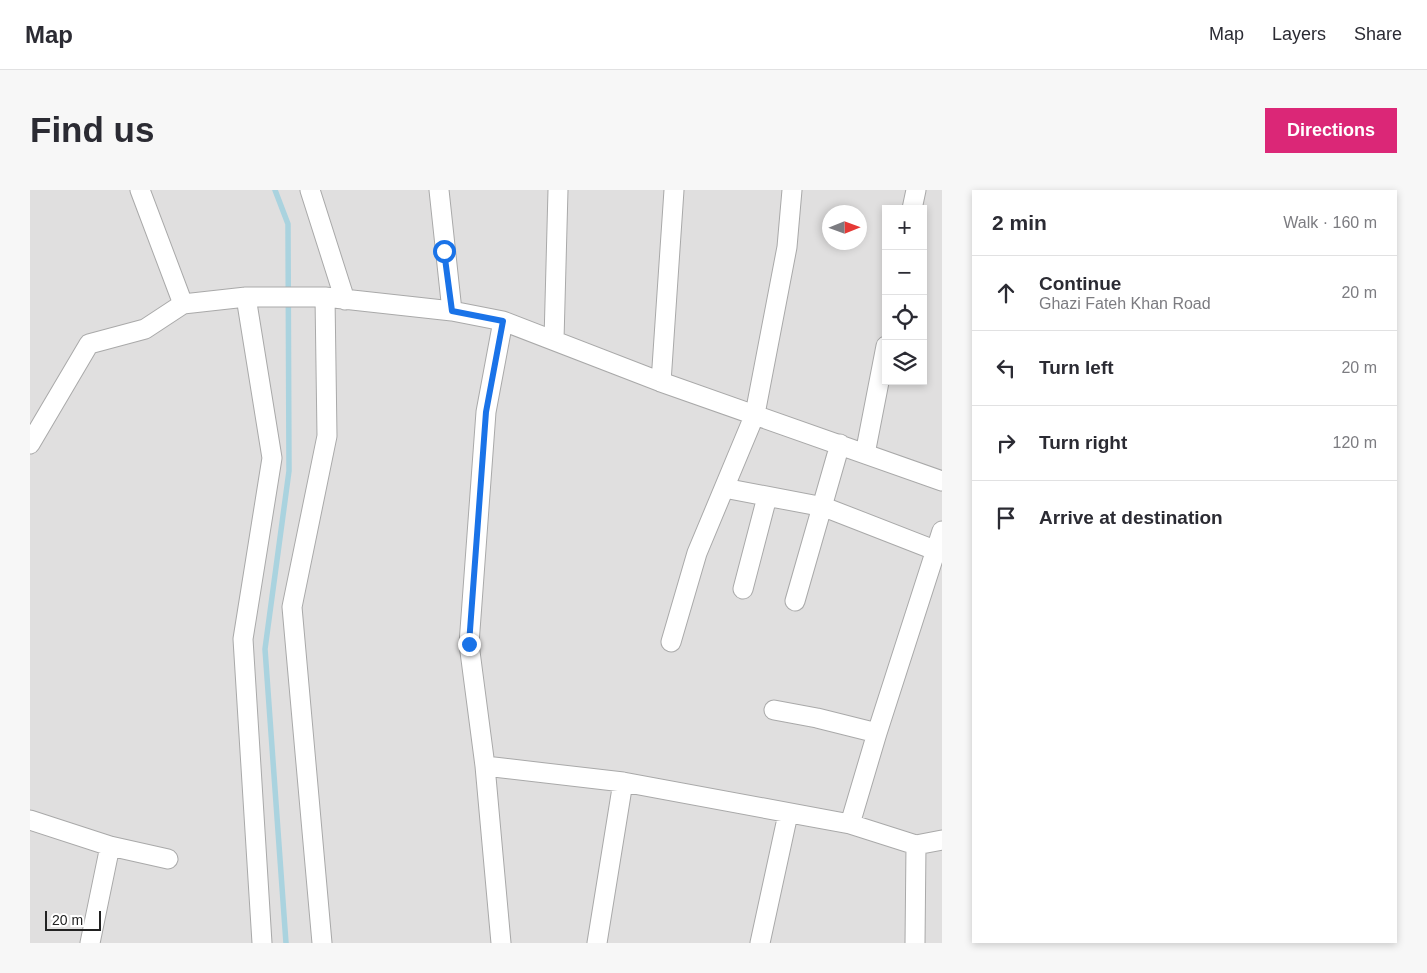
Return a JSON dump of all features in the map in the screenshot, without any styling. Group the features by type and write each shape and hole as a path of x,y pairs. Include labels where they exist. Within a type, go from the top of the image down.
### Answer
{"street":[{"path":"140,190 183,304"},
{"path":"310,190 345,300"},
{"path":"439,190 452,311"},
{"path":"554,340 558,190"},
{"path":"661,382 674,190"},
{"path":"671,642 697,553 755,414 787,247 792,190"},
{"path":"913,205 916,190"},
{"path":"30,444 89,344 145,329 183,304 254,297 304,296 452,311 503,321 661,382 942,481"},
{"path":"254,297 272,458 243,639 262,943"},
{"path":"322,943 292,607 328,436 325,297"},
{"path":"501,943 485,766 469,644 486,412 503,321"},
{"path":"865,454 882,367"},
{"path":"796,601 824,507 840,444"},
{"path":"724,488 824,507 938,551"},
{"path":"743,589 767,497"},
{"path":"850,824 876,733 938,551 942,530"},
{"path":"774,710 817,718 876,733"},
{"path":"485,766 623,782 850,824 916,845 942,840"},
{"path":"597,943 623,782"},
{"path":"760,943 788,814"},
{"path":"30,820 110,846 168,859"},
{"path":"915,943 916,845"},
{"path":"90,943 110,846"}],"shaded area":[{"path":"30,190 942,190 942,943 30,943"}],"waterway":[{"path":"275,190 288,224 289,471 265,649 286,943"}],"route":[{"path":"444,251 452,311 503,321 486,412 469,644"}]}
